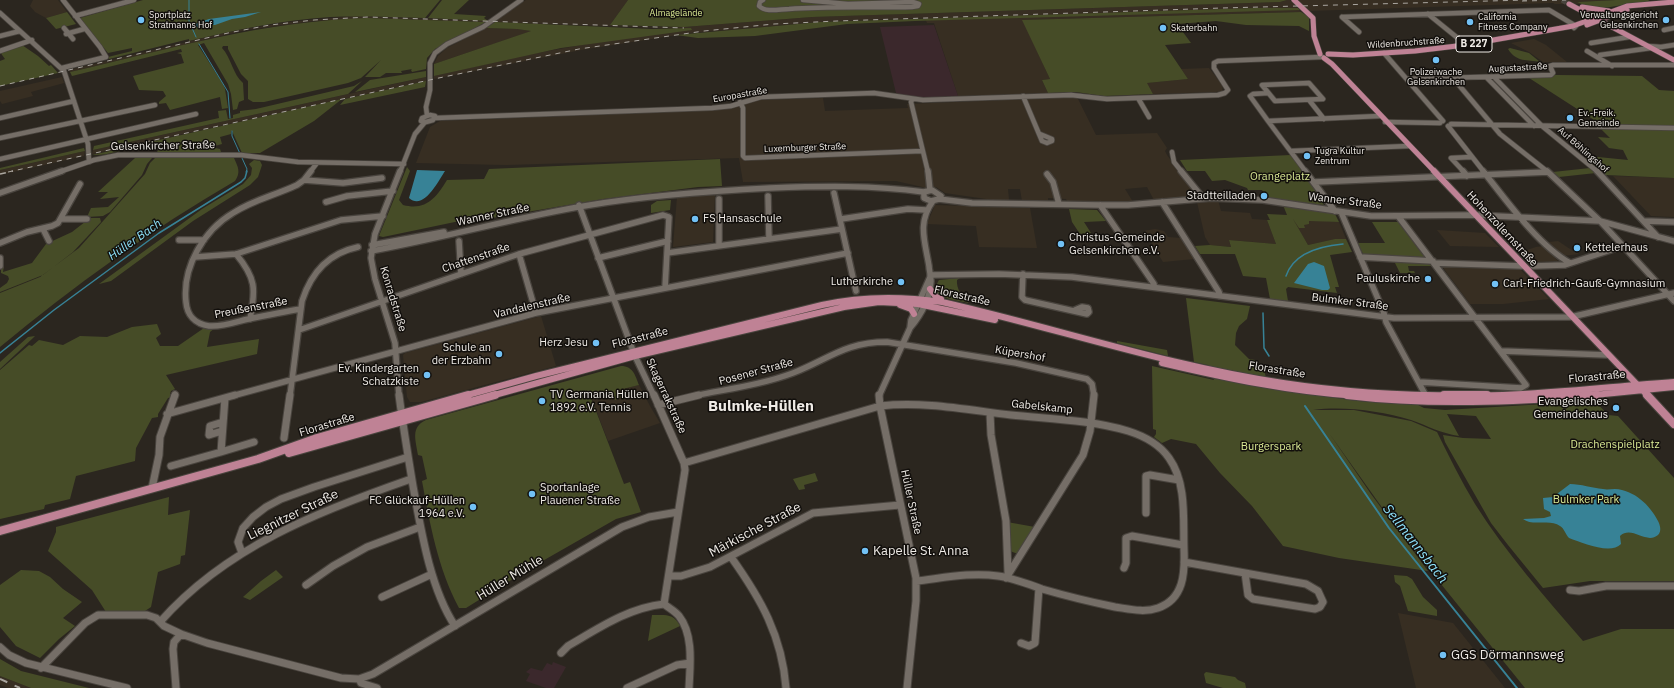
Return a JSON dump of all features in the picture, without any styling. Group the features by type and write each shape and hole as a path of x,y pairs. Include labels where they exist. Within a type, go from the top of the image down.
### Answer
{"main road":[{"path":"1294,0 1313,18 1314,36 1318,46 1325,56"},
{"path":"1582,7 1611,11 1626,6 1674,3"},
{"path":"1569,4 1674,56"},
{"path":"1577,4 1597,17"},
{"name":"Wildenbruchstraße","path":"1325,56 1353,54 1419,54 1468,47 1574,27 1603,20 1632,9 1653,4"},
{"name":"Wildenbruchstraße","path":"1574,27 1611,11"},
{"path":"1603,20 1674,60"},
{"name":"Hohenzollernstraße","path":"1325,56 1522,266 1674,424"},
{"path":"930,289 936,297 950,301 954,304"},
{"name":"Florastraße","path":"1,533 152,488 258,459 317,438 402,418 634,353 829,303 881,297 954,304 1170,360 1242,376 1341,389 1425,394 1479,395 1674,387"},
{"path":"895,302 908,307 914,314"},
{"name":"Florastraße","path":"634,353 831,309 868,303 923,302 1174,366 1236,380 1326,394 1429,402 1501,401 1639,388 1674,382"}],"street":[{"path":"62,68 106,57 100,47 84,29 63,0"},
{"path":"75,16 134,0"},
{"path":"427,115 425,109 430,95 430,61 434,55 445,46 483,27 521,0"},
{"path":"763,0 760,2 759,6 771,10 812,7 912,7 918,6 919,4 914,2 835,3 803,0"},
{"path":"1359,32 1342,18 1547,10 1574,27"},
{"path":"0,13 62,68 89,149 89,162"},
{"path":"1428,14 1468,47"},
{"path":"64,28 67,34 73,39"},
{"path":"1664,30 1674,28"},
{"path":"67,34 84,29"},
{"path":"0,36 20,31"},
{"path":"1590,42 1629,36"},
{"path":"0,51 32,40"},
{"path":"1598,56 1649,47 1674,45"},
{"path":"1587,51 1598,56 1612,66"},
{"path":"1385,54 1442,122"},
{"name":"Europastraße","path":"435,118 712,108 730,106 761,97 874,93 890,94 912,100 1077,95 1102,99 1218,95 1225,93 1228,88 1213,66 1218,61 1325,56"},
{"name":"Augustastraße","path":"1407,79 1494,78 1551,75 1553,73 1550,67 1552,65 1674,65"},
{"path":"1643,66 1649,70"},
{"path":"1453,78 1500,134 1548,172 1600,221 1671,294 1674,301"},
{"path":"1487,78 1534,126"},
{"name":"Auf Böhlingshof","path":"1494,78 1542,126 1596,170 1658,237"},
{"path":"1309,83 1323,99 1308,100 1275,101 1262,85 1309,83"},
{"path":"1268,93 1253,94 1250,96 1338,211 1360,257 1386,322 1429,402"},
{"path":"1023,96 1040,134"},
{"path":"1138,98 1149,117"},
{"path":"912,100 911,102 930,181 931,195 922,224 930,276 932,280 930,289 923,302"},
{"path":"1308,100 1324,118"},
{"path":"0,118 74,101"},
{"name":"Luxemburger Straße","path":"740,102 743,108 743,156 745,158 922,151"},
{"path":"0,138 155,105"},
{"path":"0,159 196,114"},
{"path":"427,115 434,116 435,118 432,121 421,121 421,119 427,115"},
{"path":"1268,121 1380,116"},
{"name":"Konradstraße","path":"425,122 415,134 383,216 372,248 372,265 396,351 397,380 402,418 420,526 432,574 449,617 455,626"},
{"path":"1386,122 1442,122 1449,125 1674,128"},
{"path":"1449,125 1471,157 1519,217 1559,257 1570,262"},
{"path":"1291,151 1409,146"},
{"path":"1172,152 1174,162 1203,198"},
{"name":"Gelsenkircher Straße","path":"0,193 104,157 118,155 231,155 318,163 404,164"},
{"path":"1467,176 1451,158 1471,157"},
{"name":"Preußenstraße","path":"301,308 210,326 199,324 191,318 185,301 184,286 188,270 204,240 220,223 233,213 293,188 304,180 318,163"},
{"path":"1315,182 1439,178 1548,172"},
{"path":"1046,174 1053,182 1058,204"},
{"path":"304,180 341,184 382,178"},
{"path":"0,243 24,233 55,225 61,218 80,184"},
{"name":"Wanner Straße","path":"372,248 579,206 618,200 698,192 818,186 873,188 977,202 1128,205 1203,198 1263,200 1371,216 1474,215 1600,221 1674,242"},
{"path":"326,202 347,196 393,191"},
{"path":"834,193 856,291"},
{"path":"768,196 769,238"},
{"path":"718,246 719,199"},
{"path":"1162,202 1219,292 1220,296"},
{"path":"1100,205 1154,284 1154,287"},
{"name":"Skagerrakstraße","path":"579,206 634,353 684,463 685,470 664,604"},
{"path":"841,219 908,209 927,209"},
{"name":"Chattenstraße","path":"299,330 519,254 663,215 669,217 668,241"},
{"path":"195,257 236,254 342,220 383,216"},
{"path":"1398,216 1525,383 1525,387 1419,382"},
{"path":"61,218 87,219"},
{"path":"1644,221 1674,222"},
{"path":"43,229 50,241"},
{"path":"667,253 842,229"},
{"path":"179,240 204,240"},
{"path":"459,241 461,274"},
{"path":"598,258 668,241 665,288"},
{"path":"1533,266 1565,264 1623,246"},
{"path":"284,438 301,308 305,290 314,275 323,265 338,253 347,249 358,248"},
{"name":"Vandalenstraße","path":"167,414 536,313 848,253"},
{"path":"236,254 248,268 254,285 255,292 250,319"},
{"path":"519,254 536,313"},
{"path":"1360,257 1522,266"},
{"path":"0,258 0,266"},
{"path":"1023,274 1022,297 1025,300 1075,310"},
{"name":"Bulmker Straße","path":"930,276 1023,274 1078,278 1385,317 1571,317 1671,294"},
{"path":"923,302 930,276"},
{"name":"Hüller Straße","path":"907,688 916,581 880,406 880,391 910,328 914,314 923,302"},
{"name":"Hüller Straße","path":"910,328 917,321 923,302"},
{"name":"Posener Straße","path":"658,405 779,378 800,370 848,346 856,344 879,341 902,344"},
{"name":"Küpershof","path":"902,344 1016,363 1087,379 1091,381 1094,386 1091,424 1088,442 1083,455 1007,575"},
{"path":"1501,351 1608,355"},
{"path":"152,488 159,455 160,436 175,394"},
{"path":"221,452 224,398"},
{"name":"Gabelskamp","path":"684,463 880,406 892,404 1091,424 1128,431 1143,437 1156,445 1171,460 1177,472 1179,480 1184,581 1175,598 1158,608 1144,611 1083,600 1039,588 1007,575 988,575 916,581"},
{"path":"990,413 989,426 1000,482 1005,520 1009,560 1007,575"},
{"path":"222,431 209,435 210,426 223,422"},
{"path":"171,466 254,442"},
{"path":"242,553 238,542 241,531 251,518 274,502 298,492 408,457"},
{"path":"1146,513 1146,476 1150,475 1179,480"},
{"name":"Liegnitzer Straße","path":"160,622 183,598 242,553 290,527 318,514 360,496 411,479"},
{"name":"Märkische Straße","path":"669,576 681,576 696,573 731,557 813,513 900,505"},
{"name":"Hüller Mühle","path":"41,668 85,622 98,615 147,615 152,616 181,634 207,643 341,678 359,679 373,674 622,527 638,519 658,514 678,512"},
{"path":"306,585 333,566 367,547 420,526"},
{"path":"1124,568 1126,563 1126,538 1132,536 1183,545"},
{"path":"731,557 752,585 773,626 783,663 786,688"},
{"path":"1184,562 1245,573 1313,587 1318,591 1323,602 1320,607 1315,609 1253,599 1248,595 1245,573"},
{"path":"382,596 432,574"},
{"path":"1570,590 1579,591 1606,586 1674,586"},
{"path":"1021,643 1028,647 1035,643 1039,588"},
{"path":"561,653 568,646 630,612 652,604 664,604 679,617 690,649 690,688"},
{"path":"176,688 173,649 174,642 181,634"},
{"path":"0,647 9,655 41,668 127,688"},
{"path":"627,688 677,665 690,663"},
{"name":"Hüller Mühle","path":"359,679 361,683 377,688"}],"shaded area":[{"path":"33,0 58,0 67,12 46,18 35,12 30,6"},
{"path":"526,0 628,0 610,25 656,27 684,27 812,17 1280,2 1287,0 1290,0 1301,12 1023,20 1050,79 1042,80 1048,93 958,96 934,23 927,23 925,18 820,22 690,33 581,50 434,79 434,76 526,55 598,42 692,29 367,18 315,21 246,30 70,72 69,70 229,32 288,22 354,16 496,21"},
{"path":"1297,0 1616,0 1578,2 1581,4 1553,3 1308,11"},
{"path":"934,25 958,96 924,98 907,97 896,93 880,27"},
{"path":"486,28 532,31 434,64 438,56 447,48"},
{"path":"1534,39 1546,45 1567,62 1543,62 1529,52 1511,43"},
{"path":"1209,68 1223,86 1222,91 1153,94 1146,83 1188,79 1181,69"},
{"path":"62,77 64,83 31,92 33,96 2,104 0,101 0,91"},
{"path":"426,77 426,81 92,154 93,150"},
{"path":"1077,97 1096,135 1157,133 1167,148 1165,151 1167,155 1197,196 1154,200 1147,187 1125,189 1133,202 1067,201 1066,199 1048,198 1048,201 1022,201 1020,189 1008,189 1009,200 993,200 945,193 936,187 927,188 896,181 743,182 739,158 506,165 416,163 430,127 440,121 713,110 740,106 756,100 823,98 825,111 908,108 907,104"},
{"path":"85,151 84,156 0,175 0,170"},
{"path":"1613,176 1674,178 1674,217 1651,216"},
{"name":"FS Hansaschule","path":"715,195 713,242 673,247 677,197"},
{"path":"1218,200 1221,211 1250,213 1252,219 1267,220 1276,244 1229,240 1231,247 1210,245 1205,237 1197,202"},
{"path":"935,205 1030,208 1037,248 979,247 976,226 927,224"},
{"path":"1292,219 1339,222 1346,239 1336,239 1308,245"},
{"path":"1155,229 1164,231 1168,237 1181,238 1194,259 1163,262 1144,231"},
{"path":"1437,230 1485,233 1499,247 1450,246"},
{"path":"1558,241 1579,254 1563,256 1549,242"},
{"path":"1543,246 1558,261 1533,262 1524,251"},
{"name":"Carl-Friedrich-Gauß-Gymnasium","path":"1443,267 1520,269 1549,299 1503,304 1470,304 1444,269"},
{"name":"Schule an der Erzbahn","path":"541,316 556,366 421,402 410,402 407,397 403,355 405,353"},
{"path":"639,385 660,423 608,441 591,397"},
{"name":"GGS Dörmannsweg","path":"1398,613 1453,623 1505,688 1416,688"},
{"path":"553,662 566,667 554,688 546,688 526,681 530,674 526,672 531,668 542,671 547,663 552,665"},
{"path":"0,676 31,688 8,688 0,685"}],"green space":[{"path":"143,0 440,0 425,18 330,17 294,20 242,29 189,41 189,39 109,59 108,57 132,51 132,48 108,53 80,18"},
{"path":"442,0 469,0 454,14 486,16 484,18 488,21 428,18"},
{"name":"Almagelände","path":"628,0 1287,0 1280,2 812,17 684,27 610,25"},
{"path":"1648,0 1651,2 1594,8 1577,2"},
{"path":"1255,8 1298,8 1300,10 915,21 847,24 755,36 698,38 676,35 820,22"},
{"path":"67,12 76,24 56,29 46,18"},
{"path":"1301,12 1309,17 1309,31 1299,26 1246,25 1216,21 1177,24 1191,43 1165,45 1188,79 1147,83 1153,94 1104,96 1076,92 1048,93 1042,80 1050,79 1022,20"},
{"path":"367,18 486,22 435,49 427,58 426,69 412,72 412,69 401,71 402,73 386,73 380,77 365,77 381,60 361,78 348,83 264,102 253,102 248,99 248,81 241,74 228,49 228,46 223,46 222,48 243,83 244,100 239,102 237,109 233,110 228,84 204,43 198,45 223,84 228,108 222,109 220,97 170,110 166,103 159,104 159,102 166,96 163,91 139,90 133,76 184,63 181,54 177,53 182,52 181,49 72,76 70,72 254,30 328,20"},
{"path":"495,22 652,29 691,28 692,30 561,48 434,76 434,64 531,31 486,28"},
{"path":"22,45 49,66 51,65 58,73 0,86 0,61 5,59 0,52"},
{"path":"1510,48 1529,53 1540,62 1522,60 1515,57 1508,49"},
{"path":"426,71 426,77 355,92 370,80"},
{"path":"1526,76 1642,76 1659,90 1674,91 1674,126 1602,125"},
{"path":"362,81 348,94 93,150 94,146 219,118 218,111 226,110 228,119 233,118 233,115 240,113 240,111 256,109 354,86"},
{"path":"426,81 425,87 340,105 345,99"},
{"path":"342,99 314,121 260,153 242,153 231,131 231,134 220,137 222,144 211,147 220,149 221,152 156,153 163,145 135,147 109,154 92,155"},
{"path":"1600,128 1674,129 1674,178 1605,175 1584,158 1598,157 1628,160 1623,150 1609,148 1598,137 1610,138"},
{"path":"84,148 85,151 0,170 0,168"},
{"name":"Orangeplatz","path":"1291,155 1325,200 1321,201 1324,205 1267,198 1262,190 1248,190 1247,188 1225,180 1212,181 1205,171 1187,171 1180,160"},
{"path":"135,158 152,158 147,164 142,175 110,212 103,216 87,217 91,208 108,207 119,197 100,199 108,192 98,192"},
{"path":"155,158 234,158 238,167 238,175 235,181 204,199 114,259 56,302 0,347 0,293 40,277 79,248 145,174 150,163"},
{"path":"720,159 722,186 698,187 603,199 480,220 474,218 383,237 379,236 407,167 410,171 399,200 403,205 418,206 430,202 447,180 484,179 489,169"},
{"path":"254,160 260,161 262,165 258,177 250,185 193,221 111,281 99,284 202,209 243,184 251,175 252,168 249,164"},
{"path":"1590,168 1596,173 1559,177 1553,172"},
{"path":"671,200 670,210 651,213 651,205 657,201"},
{"path":"1283,205 1335,214 1339,222 1309,221 1309,224 1304,225 1305,228 1299,228 1293,219 1308,245 1335,239 1346,239 1352,252 1330,255 1339,287 1335,287 1337,293 1288,287 1286,289 1288,301 1270,299 1266,278 1243,276 1235,254 1200,254 1195,246 1210,245 1231,247 1229,240 1276,244 1267,220 1270,220 1267,214 1287,215"},
{"path":"1069,209 1097,210 1106,221 1084,222 1091,233 1080,234 1072,222"},
{"path":"90,218 100,218 101,222 73,252 43,275 0,292 0,288 7,283 9,279 8,276 1,273 1,267 4,266 3,272 32,263 46,244 72,232"},
{"path":"1372,222 1398,222 1426,259 1363,254 1358,243 1385,243"},
{"path":"1394,261 1427,263 1432,266 1408,266 1409,271 1414,271 1415,273 1400,273"},
{"path":"960,278 957,280 959,289 962,296 969,303 945,298 937,291 936,286 939,280"},
{"path":"1186,298 1250,306 1247,319 1239,326 1236,333 1235,345 1249,359 1255,360 1256,370 1264,371 1270,389 1358,401 1418,405 1424,408 1445,410 1595,401 1608,415 1618,416 1674,478 1674,581 1590,581 1543,588 1491,523 1445,442 1443,435 1463,438 1491,439 1476,416 1447,414 1459,436 1440,431 1411,420 1387,414 1350,409 1313,410 1354,410 1411,421 1437,432 1475,504 1487,522 1526,574 1583,641 1621,629 1674,629 1674,688 1525,688 1403,537 1329,433 1371,494 1428,571 1339,558 1283,546 1252,506 1220,473 1196,444 1171,439 1162,443 1154,437 1156,430 1153,429 1152,366 1214,380 1208,365 1194,362"},
{"path":"157,324 161,334 156,338 160,346 178,346 204,328 215,328 210,332 207,347 259,339 257,354 166,375 175,389 171,391 170,394 172,397 168,398 158,414 158,417 152,418 136,448 135,461 76,476 70,499 45,505 44,509 0,519 0,370 29,345 32,346 39,340 63,345 80,336 107,337 132,327"},
{"path":"35,336 0,369 0,362 28,337"},
{"path":"1117,341 1167,350 1168,356 1117,343"},
{"name":"Sportanlage Plauener Straße","path":"621,366 631,369 639,385 615,391 621,398 615,400 614,397 603,398 600,396 601,395 591,398 624,484 630,482 641,512 616,519 532,567 466,608 459,608 445,578 432,530 422,481 427,479 422,456 418,455 415,440 418,426 426,420"},
{"path":"815,473 818,481 804,485 805,489 799,490 793,479"},
{"path":"169,497 168,515 190,510 185,555 181,556 180,564 158,572 151,607 145,611 106,612 92,590 48,551 56,532 56,527"},
{"path":"1007,522 1035,527 1018,554 1010,551"},
{"path":"21,570 39,571 50,577 63,589 82,602 63,618 75,626 59,639 40,658 16,646 0,627 0,585"},
{"path":"276,570 283,577 250,600 243,597 261,581"},
{"path":"1394,575 1407,576 1412,579 1423,597 1437,610 1437,616 1408,611 1400,586 1395,582"},
{"path":"652,615 665,615 672,617 680,626 648,641"},
{"path":"0,659 21,671 89,688 31,688 0,676"},
{"path":"1206,672 1235,677 1245,683 1246,688 1223,688 1206,683 1204,674"}],"water":[{"path":"261,12 215,25 207,25 199,28 195,26 195,24 209,19"},
{"path":"417,170 445,171 430,193 420,201 415,201 409,198"},
{"path":"1314,262 1324,266 1330,288 1328,290 1322,290 1294,283 1308,264"},
{"path":"1570,484 1622,490 1635,495 1651,509 1655,515 1660,526 1658,535 1649,538 1634,533 1625,533 1620,536 1621,544 1616,547 1604,548 1589,545 1569,538 1563,528 1556,524 1547,522 1532,522 1523,519 1544,518 1551,516 1550,512 1544,509 1543,498 1553,497"}],"waterway":[{"name":"Hüller Bach","path":"189,0 189,21 196,37"},
{"name":"Hüller Bach","path":"199,44 228,92 230,118"},
{"name":"Hüller Bach","path":"232,131 232,136 247,169 246,172"},
{"name":"Hüller Bach","path":"0,353 54,310 159,233 241,182 245,178 247,171"},
{"name":"Sellmannsbach","path":"1286,276 1295,261 1309,252 1326,246 1343,244"},
{"name":"Sellmannsbach","path":"1263,313 1264,348 1269,356"},
{"name":"Sellmannsbach","path":"1305,406 1389,528 1517,688"}],"tunnel":[{"path":"1562,0 1569,4"}],"railway":[{"path":"8,172 434,79 579,49 704,31 774,24 837,21 1222,8 1527,0"},
{"path":"1522,1 1566,0"},
{"path":"0,86 228,33 270,25 314,20 368,17 684,28"},
{"path":"0,174 13,171"},
{"path":"0,679 20,688"}],"place":[{"name":"Sportplatz Stratmanns Hof","path":"141,20"},
{"name":"Verwaltungsgericht Gelsenkirchen","path":"1666,20"},
{"name":"California Fitness Company","path":"1470,22"},
{"name":"Skaterbahn","path":"1163,28"},
{"name":"Polizeiwache Gelsenkirchen","path":"1436,60"},
{"name":"Ev.-Freik. Gemeinde","path":"1570,118"},
{"name":"Tugra Kultur Zentrum","path":"1307,156"},
{"name":"Stadtteilladen","path":"1264,196"},
{"name":"FS Hansaschule","path":"695,219"},
{"name":"Christus-Gemeinde Gelsenkirchen e.V.","path":"1061,244"},
{"name":"Kettelerhaus","path":"1577,248"},
{"name":"Pauluskirche","path":"1428,279"},
{"name":"Lutherkirche","path":"901,282"},
{"name":"Carl-Friedrich-Gauß-Gymnasium","path":"1495,284"},
{"name":"Herz Jesu","path":"596,343"},
{"name":"Schule an der Erzbahn","path":"499,354"},
{"name":"Ev. Kindergarten Schatzkiste","path":"427,375"},
{"name":"TV Germania Hüllen 1892 e.V. Tennis","path":"542,401"},
{"name":"Evangelisches Gemeindehaus","path":"1616,408"},
{"name":"Sportanlage Plauener Straße","path":"532,494"},
{"name":"FC Glückauf-Hüllen 1964 e.V.","path":"473,507"},
{"name":"Kapelle St. Anna","path":"865,551"},
{"name":"GGS Dörmannsweg","path":"1443,655"}],"district":[{"name":"Bulmke-Hüllen","path":"761,407"}],"park label":[{"name":"Drachenspielplatz","path":"1615,445"},
{"name":"Burgerspark","path":"1271,447"},
{"name":"Bulmker Park","path":"1586,500"}]}
